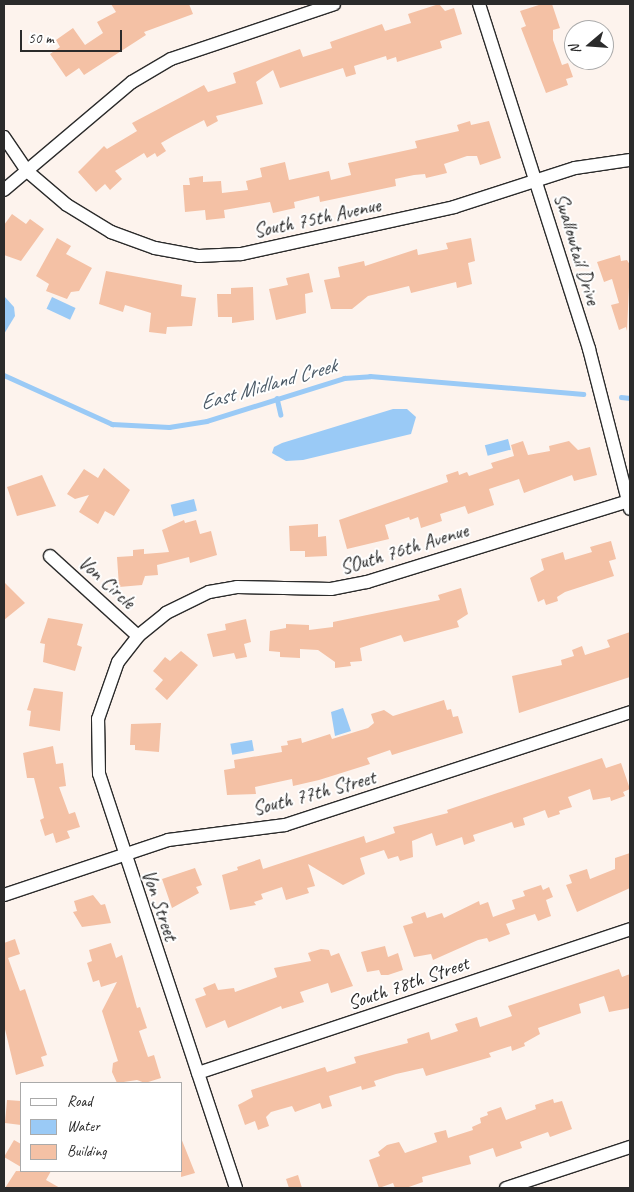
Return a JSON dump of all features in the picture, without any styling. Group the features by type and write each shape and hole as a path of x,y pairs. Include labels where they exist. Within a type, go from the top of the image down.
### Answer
{"street":[{"path":"4,190 132,82 171,60 334,4"},
{"name":"Swallowtail Drive","path":"478,4 536,179 589,349 629,505"},
{"path":"4,137 27,171"},
{"name":"South 75th Avenue","path":"27,171 68,205 111,232 155,248 199,256 241,254 454,207 575,168 630,160"},
{"name":"SOuth 76th Avenue","path":"138,636 166,613 209,592 236,587 331,589 367,582 629,505"},
{"name":"Von Circle","path":"50,556 138,636"},
{"name":"Von Street","path":"138,636 118,662 98,719 99,774 124,856 236,1188"},
{"name":"South 77th Street","path":"4,895 186,836 285,825 630,712"},
{"name":"South 78th Street","path":"198,1073 630,928"},
{"path":"506,1188 630,1147"}],"water":[{"path":"4,296 14,307 15,316 4,334"},
{"path":"52,297 76,308 70,320 47,309"},
{"path":"393,409 407,409 416,417 411,434 303,460 286,461 272,453 274,447 282,443"},
{"path":"508,439 511,450 488,456 485,445"},
{"path":"194,499 197,511 174,516 171,505"},
{"path":"343,708 351,731 335,736 331,712"},
{"path":"252,740 254,751 232,755 230,744"}],"building":[{"path":"111,4 189,4 193,14 144,32 146,35 84,75 79,68 66,77 50,54 60,47 56,40 73,28 85,45 103,33 97,22 116,12"},
{"path":"439,4 445,11 454,8 462,34 440,41 442,48 397,62 396,57 387,60 386,56 354,66 356,74 346,77 343,68 280,88 273,70 256,82 263,104 216,116 218,121 207,127 204,120 175,135 161,143 166,151 157,157 155,153 147,158 144,153 115,171 122,179 110,190 105,184 96,192 78,172 104,146 107,149 137,131 132,123 204,85 208,92 236,83 233,73 300,49 303,57 332,48 330,42 382,24 385,31 411,23 408,14"},
{"path":"542,4 552,4 560,28 553,30 553,40 562,65 564,64 564,70 570,70 573,77 566,79 568,85 546,93 521,28 526,26 520,11"},
{"path":"470,121 471,125 489,121 501,158 480,165 477,156 467,156 444,164 447,173 426,178 425,174 395,179 396,186 320,202 319,196 294,202 295,208 273,213 270,202 224,210 225,218 206,220 205,210 185,212 183,185 190,185 189,178 203,176 203,182 221,181 222,193 248,190 246,181 262,177 260,168 285,162 289,180 329,171 331,180 351,175 348,163 417,148 415,141 459,131 457,125"},
{"path":"12,214 26,224 30,219 44,229 21,261 4,255 4,225"},
{"path":"57,238 71,246 66,254 92,268 79,291 71,292 67,299 46,291 49,284 36,276"},
{"path":"471,238 475,261 468,263 472,284 457,288 456,282 411,293 409,286 368,296 352,309 331,309 324,280 340,277 338,267 364,261 365,266 417,249 418,255 448,249 446,243"},
{"path":"620,255 621,261 627,260 630,265 627,331 626,327 619,330 611,305 619,303 612,279 604,282 597,262"},
{"path":"106,271 182,285 181,296 196,298 192,326 167,327 166,334 149,332 151,313 125,305 123,312 99,304"},
{"path":"309,273 313,292 305,294 306,313 276,320 269,289 288,285 286,278"},
{"path":"253,287 254,320 232,323 232,317 218,317 217,294 231,294 231,288"},
{"path":"523,441 528,455 550,451 549,446 569,441 578,450 590,447 597,475 574,481 572,475 524,493 519,479 489,489 494,505 468,514 465,506 440,514 442,521 421,528 418,517 410,520 409,517 385,525 389,539 347,549 339,520 448,482 446,475 458,471 459,475 467,472 469,476 493,468 491,463 514,456 511,445"},
{"path":"104,468 130,490 114,516 105,511 98,524 79,512 89,495 75,499 67,494 84,469 98,478"},
{"path":"42,475 56,506 17,516 7,487"},
{"path":"184,520 185,523 196,520 200,534 211,531 217,555 190,563 189,557 157,565 158,575 145,576 142,585 119,587 117,557 133,556 133,550 144,549 144,554 169,552 162,530"},
{"path":"318,524 318,537 326,536 327,556 305,557 305,551 290,551 289,526"},
{"path":"611,541 616,559 609,561 614,576 565,592 557,597 558,601 546,605 544,599 538,602 530,578 544,570 541,559 563,552 565,560 592,552 590,547"},
{"path":"4,582 25,603 4,620"},
{"path":"461,588 468,614 457,621 459,627 404,642 401,635 360,648 362,661 350,662 351,666 335,668 335,662 318,650 300,649 300,658 280,657 280,652 269,651 270,631 286,628 286,624 309,625 309,630 333,627 333,622 440,600 438,595"},
{"path":"48,618 83,624 77,645 82,647 75,671 43,662 45,644 40,643"},
{"path":"246,619 251,642 244,644 247,657 236,659 234,653 213,657 207,634 226,630 225,624"},
{"path":"630,632 630,677 519,713 512,676 562,665 561,660 574,656 572,650 582,646 585,655 610,647 607,640"},
{"path":"181,651 198,665 167,700 155,689 163,680 153,671 165,657 170,661"},
{"path":"34,688 63,692 60,731 29,726 31,711 27,710"},
{"path":"444,700 447,710 451,709 453,717 458,716 463,733 392,755 390,750 367,758 370,764 319,780 293,786 292,779 255,787 256,794 227,795 224,770 235,768 234,760 282,752 281,746 288,745 287,741 301,738 302,743 330,734 332,739 368,728 374,723 371,714 384,710 393,716"},
{"path":"161,723 159,752 135,750 135,745 130,745 131,724"},
{"path":"53,746 56,764 63,763 66,786 59,787 69,814 75,812 80,827 67,831 70,838 56,843 53,833 45,836 40,820 44,818 34,778 27,778 23,753"},
{"path":"602,758 606,768 621,763 630,789 623,792 625,796 611,801 610,797 593,800 590,789 568,797 572,807 559,811 560,814 548,818 545,810 523,818 525,825 514,828 512,822 473,835 475,841 464,845 462,837 436,846 432,833 412,841 413,857 400,861 398,856 388,859 384,850 360,858 365,874 343,885 308,864 315,886 307,888 309,893 286,900 282,887 261,894 263,899 254,902 256,905 230,910 222,875 238,870 237,867 260,859 263,869 364,836 366,843 395,833 393,827 448,813 447,810"},
{"path":"630,853 630,888 577,912 566,885 572,883 569,875 587,869 590,879 615,869 615,858"},
{"path":"195,868 202,885 196,887 199,893 172,908 162,879"},
{"path":"541,885 543,890 549,887 553,897 546,900 551,916 538,921 535,914 506,924 510,934 489,942 487,938 478,940 433,960 431,954 414,957 403,926 413,923 411,917 425,912 427,918 442,913 444,918 479,901 480,905 488,902 493,917 515,909 512,900 525,896 523,891"},
{"path":"93,895 101,905 105,904 111,923 82,927 73,912 77,911 74,901"},
{"path":"15,939 20,954 8,958 20,991 25,989 47,1055 41,1057 44,1066 16,1075 4,1025 4,943"},
{"path":"111,943 116,958 122,955 137,1008 140,1007 147,1028 139,1031 148,1057 154,1055 161,1078 148,1082 137,1080 117,1082 112,1072 113,1063 118,1061 102,1011 117,982 101,987 99,980 93,982 87,963 92,961 89,950"},
{"path":"385,946 388,957 398,953 403,970 388,975 381,975 379,970 367,972 361,952"},
{"path":"321,949 329,950 331,956 339,953 353,986 331,993 328,983 300,992 304,1002 282,1009 281,1006 228,1028 225,1020 206,1028 195,999 206,995 203,988 215,983 218,990 234,988 235,992 277,977 274,968 311,961 308,953"},
{"path":"619,969 622,977 630,974 630,1008 609,1012 604,996 579,1004 581,1013 538,1028 540,1034 524,1043 525,1046 512,1051 511,1046 489,1053 491,1057 426,1076 423,1068 396,1074 374,1081 376,1086 362,1090 361,1086 329,1096 332,1106 322,1109 320,1103 295,1112 292,1106 271,1112 266,1117 269,1126 258,1130 255,1121 245,1125 238,1105 253,1097 251,1090 325,1067 327,1072 356,1063 354,1057 408,1043 407,1039 429,1032 431,1040 458,1031 455,1024 477,1017 480,1027 512,1016 508,1006"},
{"path":"553,1099 554,1103 562,1101 572,1129 550,1137 548,1132 520,1142 522,1148 496,1157 493,1148 469,1156 471,1164 422,1177 423,1182 406,1188 395,1188 393,1183 379,1188 369,1160 380,1156 378,1152 387,1145 399,1142 405,1153 437,1142 434,1133 446,1130 448,1138 473,1130 472,1127 481,1123 480,1118 488,1115 487,1112 501,1107 506,1120 536,1109 535,1105"},
{"path":"7,1100 20,1101 20,1125 5,1123"},
{"path":"14,1140 20,1143 20,1166 4,1157"},
{"path":"182,1140 195,1173 181,1177 182,1172"},
{"path":"16,1171 20,1171 50,1172 46,1180 60,1188 5,1188"},
{"path":"298,1175 302,1188 289,1188 286,1179"}],"waterway":[{"name":"East Midland Creek","path":"4,375 112,424 169,427 207,421 344,378 370,376 583,394"},
{"name":"East Midland Creek","path":"621,397 630,398"},
{"path":"277,398 281,415"}]}
